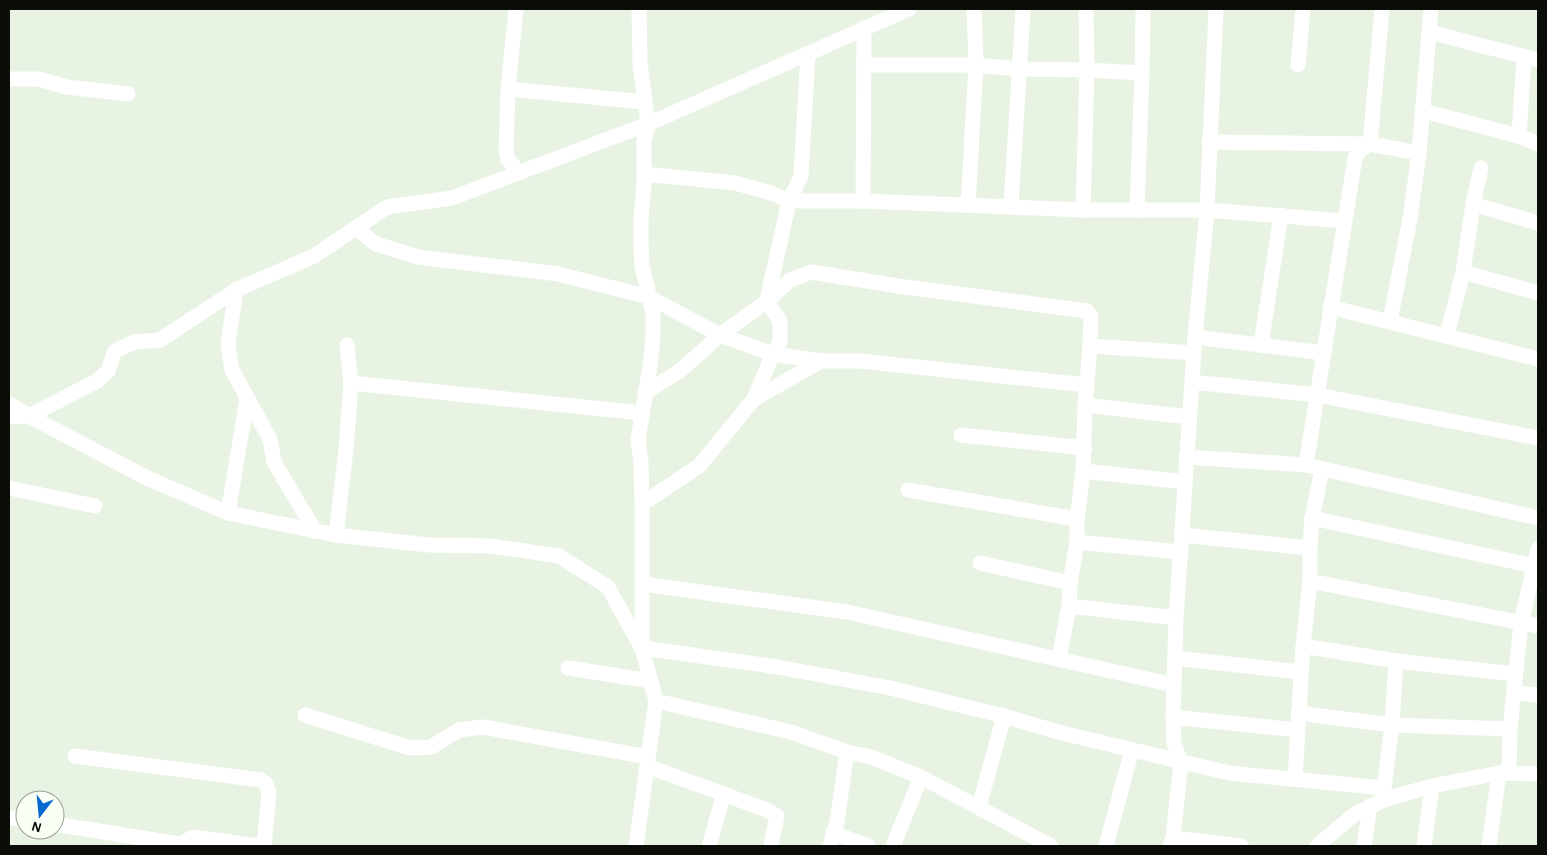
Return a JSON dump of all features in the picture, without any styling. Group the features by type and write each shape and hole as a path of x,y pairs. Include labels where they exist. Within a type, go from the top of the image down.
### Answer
{"street":[{"path":"516,9 508,89 506,152 508,159 519,173"},
{"path":"636,846 656,701 642,648 642,504 641,462 638,440 653,337 652,313 642,265 641,244 644,142 648,124 640,63 638,9"},
{"path":"9,417 29,416 97,380 108,371 115,351 134,342 160,340 236,290 314,256 387,207 452,198 519,173 648,124 909,9"},
{"path":"968,205 976,65 974,9"},
{"path":"1011,207 1022,9"},
{"path":"1083,210 1087,70 1086,9"},
{"path":"1137,210 1143,9"},
{"path":"1216,9 1207,210 1195,337 1176,618 1173,718 1174,744 1181,762 1171,842 1241,846"},
{"path":"1298,65 1303,9"},
{"path":"1370,144 1382,9"},
{"path":"1390,321 1410,219 1419,153 1431,9"},
{"path":"863,201 864,28"},
{"path":"1429,32 1531,59 1519,136"},
{"path":"642,504 699,466 754,399 780,342 780,322 767,301 789,201 801,176 808,52"},
{"path":"863,65 976,65 1019,69 1142,73"},
{"path":"9,79 38,80 68,87 128,94"},
{"path":"508,89 644,102"},
{"path":"1423,111 1519,136 1538,144"},
{"path":"1209,142 1370,144 1419,153"},
{"path":"1306,465 1355,158 1360,150 1370,144"},
{"path":"1448,335 1463,272 1473,204 1481,168"},
{"path":"644,174 735,183 771,193 789,201 863,201 1083,210 1207,210 1344,221"},
{"path":"1473,204 1538,223"},
{"path":"1261,345 1281,215"},
{"path":"356,228 376,244 418,257 558,274 649,297 720,335 773,354 822,361 860,361 1087,385"},
{"path":"645,393 681,370 720,335 767,301 790,280 811,272 898,286 1076,308 1086,311 1091,317 1083,471 1069,606 1059,659"},
{"path":"1463,272 1538,292"},
{"path":"236,290 228,344 232,370 270,439 274,462 315,531"},
{"path":"1330,307 1538,358"},
{"path":"1195,337 1324,353"},
{"path":"336,535 346,450 351,382 347,345"},
{"path":"1090,346 1194,353"},
{"path":"754,399 822,361"},
{"path":"351,382 642,413"},
{"path":"1192,382 1317,395 1538,438"},
{"path":"228,513 248,399"},
{"path":"9,404 147,478 228,513 336,535 429,545 491,546 559,556 608,587 642,648"},
{"path":"1085,406 1189,417"},
{"path":"961,435 1084,448"},
{"path":"1186,456 1306,465 1538,518"},
{"path":"1295,778 1300,672 1310,581 1312,518 1322,469"},
{"path":"1083,471 1185,482"},
{"path":"9,488 95,506"},
{"path":"908,490 1077,519"},
{"path":"1312,518 1537,559 1521,623 1515,674 1515,693 1504,772 1489,846"},
{"path":"1182,535 1310,548"},
{"path":"1077,542 1181,552"},
{"path":"980,563 1070,583"},
{"path":"1310,581 1538,626"},
{"path":"642,584 847,612 1174,686"},
{"path":"1069,606 1176,618"},
{"path":"1303,646 1396,662 1515,674"},
{"path":"642,648 788,669 890,688 1004,716 1058,732 1229,773 1295,778 1385,794 1504,772 1538,774"},
{"path":"1175,658 1300,672"},
{"path":"1317,846 1355,814 1370,806 1385,794 1396,662"},
{"path":"568,668 650,681"},
{"path":"1515,693 1538,695"},
{"path":"656,701 791,732 847,752 871,756 921,777 1051,846"},
{"path":"1298,713 1392,724 1510,730"},
{"path":"306,715 410,748 431,747 459,730 483,727 647,762 768,810 776,816 771,846"},
{"path":"979,807 1004,716"},
{"path":"1173,718 1297,730"},
{"path":"1106,846 1132,750"},
{"path":"847,752 832,840 868,846"},
{"path":"75,756 260,780 266,784 269,793 264,846"},
{"path":"895,845 921,777"},
{"path":"1424,846 1432,786"},
{"path":"709,846 724,794"},
{"path":"1364,846 1370,806"},
{"path":"65,826 179,845 193,837 259,846"}]}
